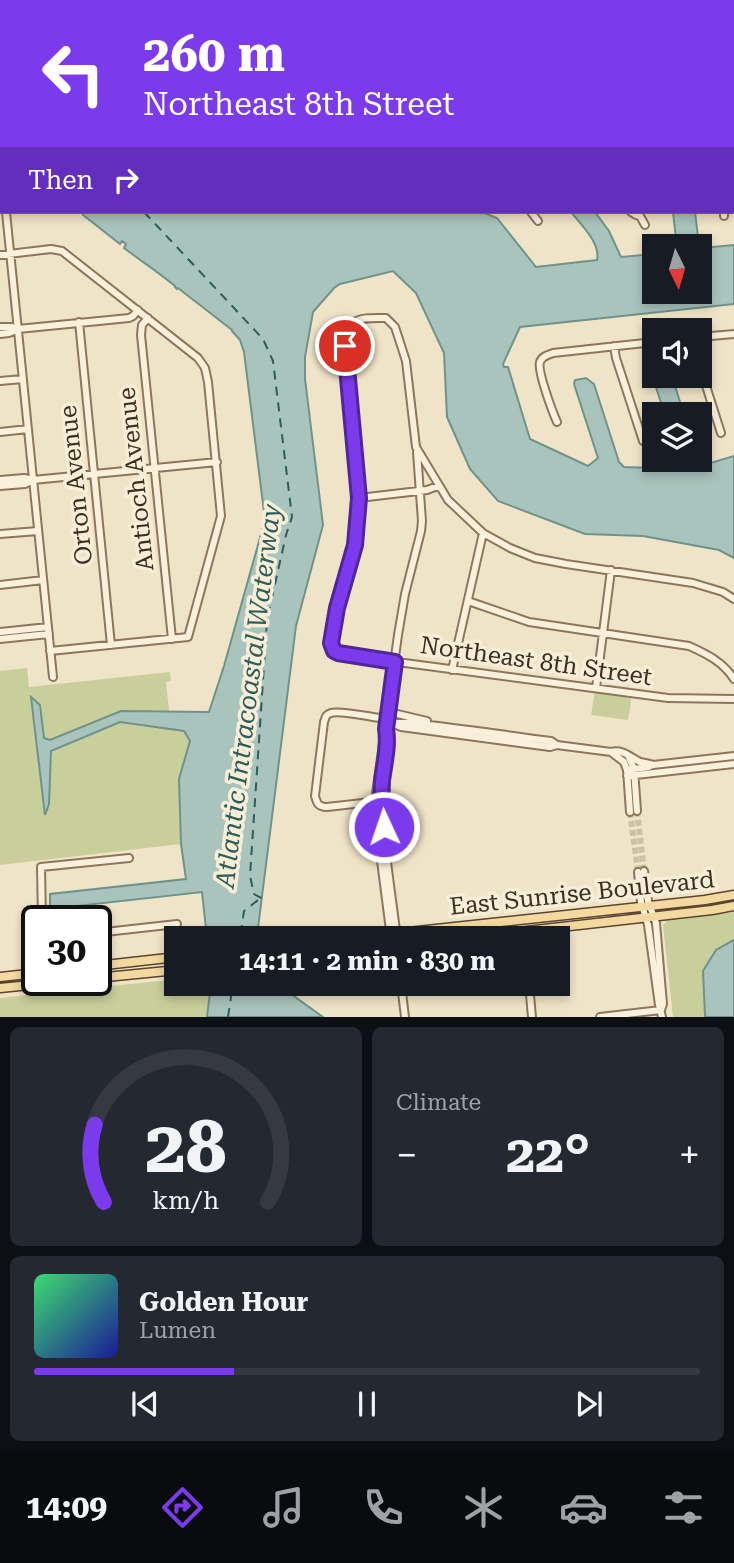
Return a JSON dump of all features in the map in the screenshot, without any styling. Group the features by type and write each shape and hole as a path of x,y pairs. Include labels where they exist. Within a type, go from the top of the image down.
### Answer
{"main road":[{"name":"East Sunrise Boulevard","path":"473,926 734,895"},
{"name":"East Sunrise Boulevard","path":"570,928 734,906"},
{"path":"527,926 537,918"},
{"path":"112,965 164,959"},
{"path":"112,976 164,971"},
{"path":"0,977 21,975"},
{"path":"0,988 21,985"}],"street":[{"path":"6,214 53,677"},
{"path":"533,214 538,221"},
{"path":"641,214 645,225"},
{"path":"0,255 58,250 68,256 198,358 205,368 208,382 221,520 188,637 50,651"},
{"path":"0,334 18,329 129,318 138,310"},
{"name":"Antioch Avenue","path":"148,318 142,326 141,335 172,639"},
{"path":"388,737 395,730 389,712 405,594 421,530 420,491 406,361 395,327 386,318 362,319 351,323 345,346 359,498 420,491 438,486"},
{"name":"Orton Avenue","path":"79,322 111,645"},
{"path":"0,327 18,329"},
{"path":"712,336 734,334"},
{"path":"557,422 540,369 541,359 553,353 642,343"},
{"path":"614,346 642,438"},
{"path":"0,381 23,379"},
{"path":"707,388 721,433"},
{"path":"0,432 28,429"},
{"path":"416,447 448,500 483,533 510,548 535,558 566,564 693,583 734,598"},
{"path":"0,480 33,480 217,461"},
{"path":"0,486 25,484 33,480"},
{"name":"Northeast 8th Street","path":"359,498 355,545 337,608 331,643 334,651 345,655 668,698 734,699"},
{"path":"0,534 38,531"},
{"path":"452,670 483,533"},
{"path":"596,688 611,570"},
{"path":"0,585 43,580"},
{"path":"468,601 529,622 689,646 728,669 734,679"},
{"path":"0,632 13,634 48,631"},
{"path":"0,639 13,634"},
{"path":"379,802 327,807 317,803 315,796 324,722 331,712 380,718 392,726 550,747 557,745 611,752 616,750 653,765"},
{"path":"389,712 428,722 433,726"},
{"path":"393,926 379,802 383,736 392,726 402,722 551,741 557,745"},
{"path":"379,802 392,726"},
{"path":"611,752 624,762 631,773"},
{"path":"628,755 634,811"},
{"path":"631,773 653,765 734,756"},
{"path":"631,773 734,764"},
{"path":"42,905 41,867 129,858"},
{"path":"600,1017 662,1014 660,959 646,906 641,872"},
{"path":"112,931 177,924"},
{"path":"402,996 405,1017"},
{"path":"530,996 532,1017"}],"green space":[{"path":"27,668 29,687 170,672 171,681 166,682 171,729 185,731 190,741 179,779 181,844 0,865 0,671"},
{"path":"595,691 630,696 628,720 591,715"},
{"path":"734,912 734,1017 673,1017 663,925 667,920"},
{"path":"164,980 164,996 210,996 206,1017 0,1017 0,998 112,996 112,986"}],"water":[{"name":"Atlantic Intracoastal Waterway","path":"83,214 487,214 497,218 536,267 597,260 593,241 573,214 596,214 609,231 621,257 642,255 642,304 712,304 712,247 734,245 734,304 520,327 503,364 508,367 530,439 588,466 598,458 574,384 575,380 586,378 594,384 619,462 624,467 642,468 642,472 712,472 712,463 734,456 734,558 719,550 643,536 585,534 498,501 470,469 447,417 444,353 416,293 393,271 340,284 313,312 305,357 305,379 323,525 296,626 258,926 206,926 202,892 86,905 50,905 50,894 186,879 181,844 179,779 190,741 184,731 120,722 51,751 49,804 45,815 31,697 40,705 44,738 50,740 121,711 209,712 265,520 244,352 240,340 232,330 124,248 126,244 122,241 120,244"},
{"path":"673,214 695,214 698,234 676,234"},
{"path":"656,388 676,388 680,402 661,402"},
{"path":"734,940 734,1017 707,1017 703,971 716,950"},
{"path":"210,996 294,996 323,1017 207,1017"}],"ferry route":[{"path":"146,214 263,339 273,361 292,517 267,620 250,876 254,894 263,899 244,911 242,926"},
{"path":"228,1017 231,996"}],"tunnel":[{"path":"637,811 644,871"},
{"path":"630,812 638,872"}],"route":[{"path":"345,346 359,498 355,545 337,608 331,643 334,651 338,653 395,662 386,729 388,737 382,801 384,827"}]}
